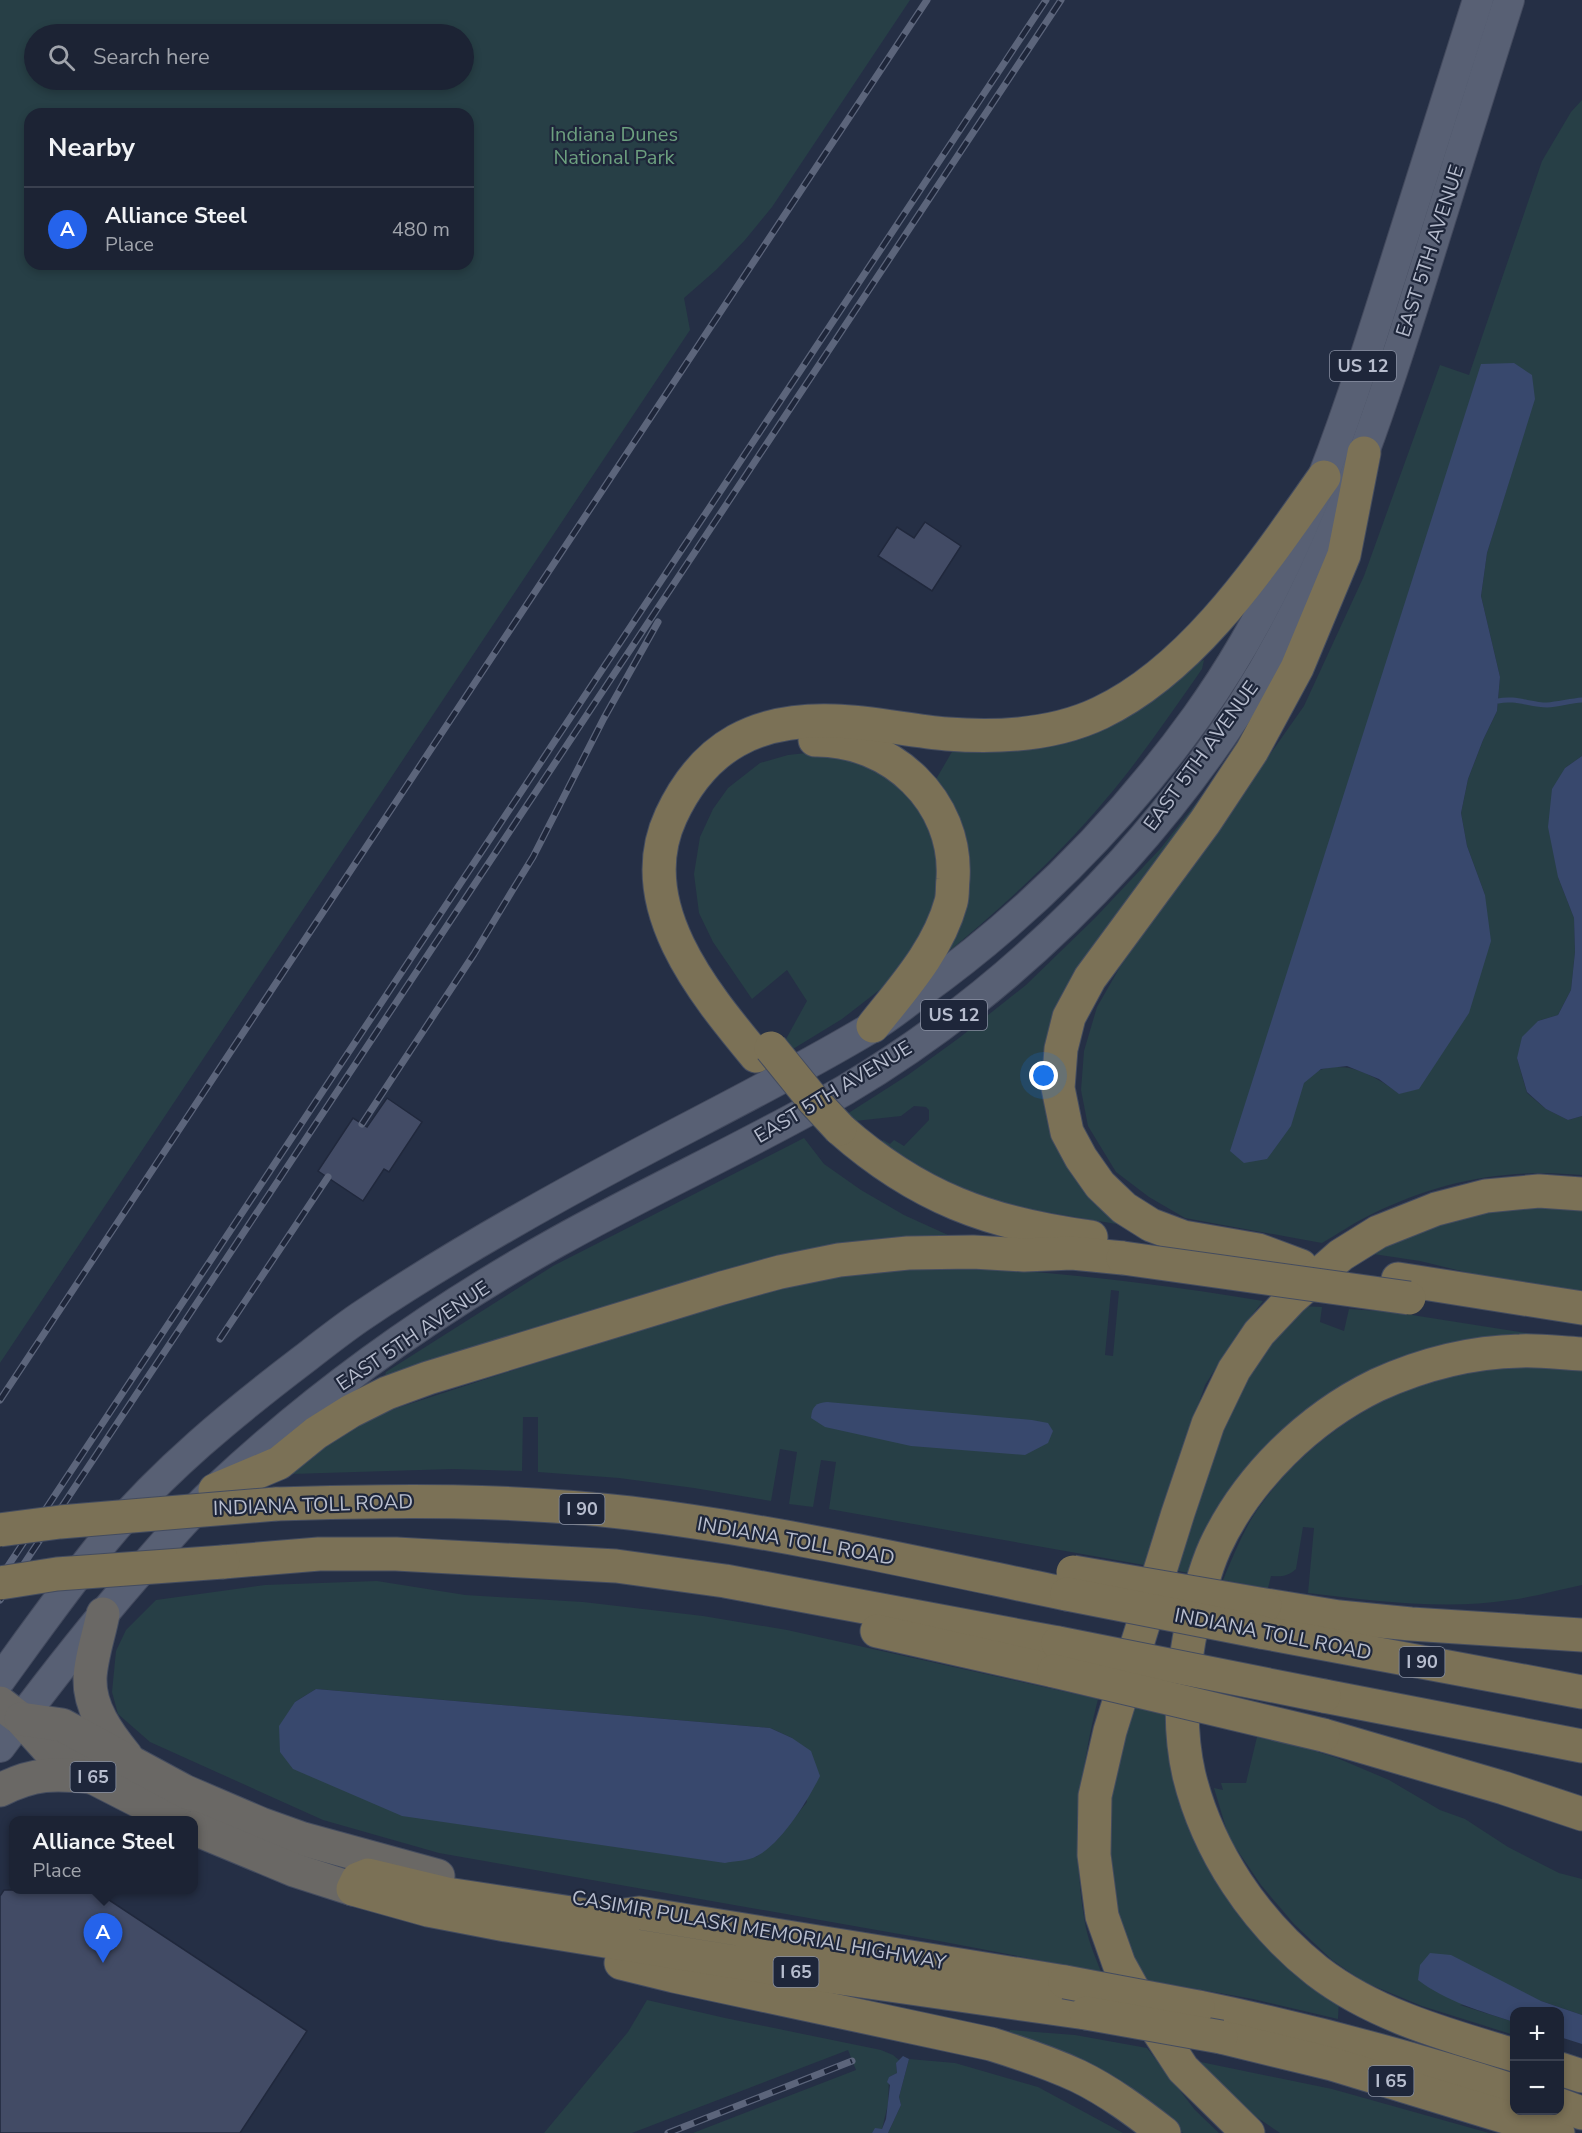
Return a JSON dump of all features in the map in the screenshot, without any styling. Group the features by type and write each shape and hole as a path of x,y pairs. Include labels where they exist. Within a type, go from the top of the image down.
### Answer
{"highway":[{"path":"1301,1266 1258,1250 1183,1237 1151,1225 1124,1208 1100,1185 1081,1158 1067,1132 1058,1088 1061,1049 1069,1017 1090,978 1205,822 1252,751 1297,668 1344,555 1364,453"},
{"path":"1072,1253 1010,1240 952,1222 912,1203 875,1180 842,1154 814,1101 763,1052 694,974 675,941 666,916 660,887 660,856 667,826 680,797 695,775 722,750 746,734 776,725 806,721 835,721 948,734 1000,736 1051,730 1100,713 1138,690 1171,664 1206,630 1247,585 1324,477"},
{"path":"763,1052 707,962 684,910 679,884 680,855 686,831 698,805 713,784 733,765 780,744 806,740 832,740 860,746 889,760 914,778 936,806 950,838 954,867 951,900 940,933 918,968 873,1026"},
{"path":"832,1133 916,1185 957,1205 996,1219 1049,1232 1123,1249 1403,1288 1582,1308"},
{"path":"1248,2133 1183,2069 1144,2011 1119,1964 1102,1916 1094,1855 1095,1796 1110,1731 1208,1424 1234,1370 1259,1334 1292,1298 1341,1255 1378,1232 1436,1209 1486,1196 1539,1191 1582,1194"},
{"path":"214,1490 279,1463 316,1433 351,1411 387,1393 428,1378 722,1287 839,1260 908,1253 973,1252 1024,1255 1123,1249 1301,1266 1582,1325"},
{"path":"1510,2053 1413,2022 1367,2003 1319,1972 1286,1943 1254,1909 1228,1869 1204,1821 1190,1775 1182,1728 1185,1664 1202,1583 1216,1546 1237,1509 1264,1472 1298,1438 1336,1409 1377,1385 1424,1367 1463,1357 1519,1350 1582,1354"},
{"name":"INDIANA TOLL ROAD","path":"0,1530 60,1522 276,1504 395,1500 516,1503 616,1512 743,1528 886,1556 1070,1583 1263,1618 1582,1692"},
{"path":"0,1583 57,1574 319,1554 396,1554 616,1566 725,1581 814,1617 1056,1657 1324,1696 1582,1746"},
{"path":"103,1614 90,1678 93,1700 107,1732 131,1762"},
{"path":"1263,1618 1339,1617 1582,1635"},
{"path":"1056,1657 1504,1788 1582,1814"},
{"name":"CASIMIR PULASKI MEMORIAL HIGHWAY","path":"10,1711 62,1725 184,1791 245,1818 303,1839 438,1876 579,1900 639,1913 1065,1982 1279,2023 1510,2090"},
{"name":"I 65","path":"10,1711 48,1749 94,1778 166,1816"},
{"path":"0,1790 32,1777 52,1774 94,1778"},
{"name":"CASIMIR PULASKI MEMORIAL HIGHWAY","path":"198,1830 294,1870 428,1910 506,1925 785,1970 1086,2013 1221,2037 1332,2064 1558,2133"},
{"path":"353,1889 358,1879 368,1875 447,1894 604,1918 639,1913"},
{"path":"506,1925 534,1939 562,1949 674,1976 991,2044 1030,2056 1080,2077 1129,2106 1164,2133"},
{"path":"1564,2070 1582,2076"},
{"path":"1564,2106 1582,2113"}],"main road":[{"name":"EAST 5TH AVENUE","path":"0,1680 108,1536 172,1469 254,1397 356,1319 442,1264 630,1158 750,1096 873,1026 990,940 1099,836 1158,769 1200,712 1244,644 1285,570 1324,477 1356,387 1478,0"},
{"name":"EAST 5TH AVENUE","path":"0,1747 10,1711 103,1614 214,1490 282,1431 375,1359 460,1301 556,1242 765,1133 849,1087 902,1053 958,1012 1023,959 1069,917 1125,858 1185,786 1232,720 1282,639 1315,571 1364,453 1407,326 1509,0"}],"green space":[{"name":"Indiana Dunes National Park","path":"0,0 910,0 772,207 716,270 684,298 690,330 0,1363"},
{"path":"1582,100 1582,756 1565,768 1558,877 1574,918 1575,952 1571,990 1558,1015 1538,1021 1517,1058 1527,1093 1546,1109 1568,1120 1582,1116 1582,1175 1554,1173 1499,1176 1447,1186 1396,1203 1358,1221 1322,1243 1185,1218 1149,1197 1116,1172 1088,1126 1081,1090 1084,1051 1097,1007 1120,967 1304,706 1364,576 1440,365 1469,375 1542,161 1571,112","holes":["1510,478 1487,553 1481,596 1500,677 1497,711 1468,779 1461,813 1467,846 1485,895 1399,1093 1363,1072 1344,1067 1320,1070 1304,1083"]},
{"path":"1204,660 1202,669 1156,735 1088,821 1027,882 941,958 935,781 953,750"},
{"path":"815,752 847,755 898,784 919,805 934,833 940,896 932,927 891,981 842,1019 793,1049 786,1039 807,1001 787,970 752,999 713,942 699,913 694,874 700,837 713,809 728,788 760,763 788,755"},
{"path":"1225,766 1090,965 1051,1084 1128,1226 1010,1206 921,1170 881,1143 883,1140 890,1144 894,1140 904,1146 929,1120 929,1110 926,1107 914,1106 901,1116 855,1121 847,1114 908,1075 1026,985 1095,918 1161,848"},
{"path":"804,1138 824,1164 861,1190 904,1215 948,1235 946,1241 383,1381 386,1372 553,1266"},
{"path":"1582,1204 1582,1292 1494,1279 1420,1261 1360,1252 1445,1214"},
{"path":"947,1265 1105,1279 1263,1301 1238,1333 1205,1385 1144,1565 829,1509 836,1462 821,1460 813,1507 789,1504 797,1452 780,1449 771,1501 619,1478 538,1472 538,1417 523,1417 522,1471 453,1469 291,1474 321,1447 351,1427 394,1409 657,1325 788,1286 858,1274","holes":["1111,1290 1119,1291 1113,1356 1105,1355"]},
{"path":"1300,1306 1322,1307 1320,1322 1344,1331 1349,1309 1393,1312 1571,1340 1347,1390 1189,1573 1173,1570 1242,1377"},
{"path":"1482,1367 1582,1370 1582,1585 1519,1599 1460,1604 1383,1601 1308,1593 1314,1528 1303,1527 1296,1569 1285,1576 1271,1576 1268,1588 1223,1580 1249,1523 1280,1480 1328,1436 1354,1418 1383,1401 1443,1376"},
{"path":"377,1581 465,1595 583,1602 703,1616 787,1630 1098,1699 1082,1784 1078,1842 1081,1899 1086,1928 1101,1972 939,1941 439,1853 323,1820 150,1742 118,1714 112,1692 116,1651 126,1630 156,1600 265,1585","holes":["316,1689 770,1728 792,1738 807,1802 777,1840 756,1857 295,1702"]},
{"path":"1130,1706 1169,1716 1192,1816 1339,1998 1338,2019 1253,1999 1135,1978 1110,1884 1106,1801"},
{"path":"1257,1737 1306,1748 1337,1758 1389,1780 1440,1810 1465,1819 1508,1847 1559,1873 1582,1879 1582,2015 1541,2001 1460,2005 1510,2021 1510,2034 1422,2006 1364,1982 1332,1960 1294,1924 1261,1885 1229,1838 1214,1788 1223,1790 1221,1783 1246,1783"},
{"path":"647,2000 881,2050 893,2055 900,2061 896,2063 897,2073 889,2077 888,2104 882,2129 875,2129 872,2133 693,2133 856,2070 848,2050 632,2133 544,2133 628,2032"},
{"path":"1010,2030 1075,2035 1147,2048 1195,2110 1219,2133 1183,2133 1138,2100 1009,2039"},
{"path":"909,2059 955,2063 1038,2087 1123,2133 888,2133 901,2105 899,2097"},
{"path":"1191,2060 1332,2089 1489,2133 1280,2133 1237,2104"}],"water":[{"path":"1514,363 1532,375 1535,399 1487,553 1481,596 1500,677 1497,711 1468,779 1461,813 1467,846 1485,895 1491,941 1469,1013 1419,1089 1399,1094 1379,1079 1347,1066 1321,1069 1304,1083 1291,1126 1267,1159 1244,1163 1230,1151 1481,364"},
{"path":"1582,756 1582,1116 1568,1120 1546,1109 1527,1092 1517,1058 1522,1037 1538,1021 1558,1015 1571,990 1575,952 1574,918 1558,877 1548,827 1552,789 1565,768"},
{"path":"827,1402 1032,1420 1048,1423 1053,1431 1048,1443 1025,1455 911,1446 825,1427 811,1418 815,1406"},
{"path":"316,1689 770,1728 792,1738 811,1751 820,1776 809,1797 776,1841 753,1858 725,1863 402,1816 293,1769 280,1752 279,1726 295,1702"},
{"path":"1430,1953 1451,1955 1541,2001 1559,2007 1510,2007 1510,2021 1464,2005 1429,1988 1418,1980 1420,1965"},
{"path":"1564,2009 1582,2015 1582,2044 1564,2038"},
{"path":"903,2056 909,2059 899,2097 901,2105 888,2133 872,2133 875,2128 882,2129 886,2119 890,2085 887,2082 889,2077 897,2073 896,2063"}],"building":[{"path":"925,522 961,546 932,591 878,556 897,527 914,538"},
{"path":"387,1098 422,1122 389,1172 384,1169 363,1201 318,1171 353,1118 367,1127"},
{"path":"4,1890 9,1890 9,1894 100,1894 307,2031 240,2133 0,2133 0,1896"}],"waterway":[{"path":"1498,701 1510,700 1547,705 1582,700"}],"railway":[{"path":"0,1400 927,0"},
{"path":"0,1578 1046,0"},
{"path":"0,1600 1061,0"},
{"path":"362,1124 474,954 533,857 604,718 658,622"},
{"path":"220,1339 328,1177"},
{"path":"668,2133 852,2061"}],"place":[{"name":"Alliance Steel","path":"103,1963"}]}
